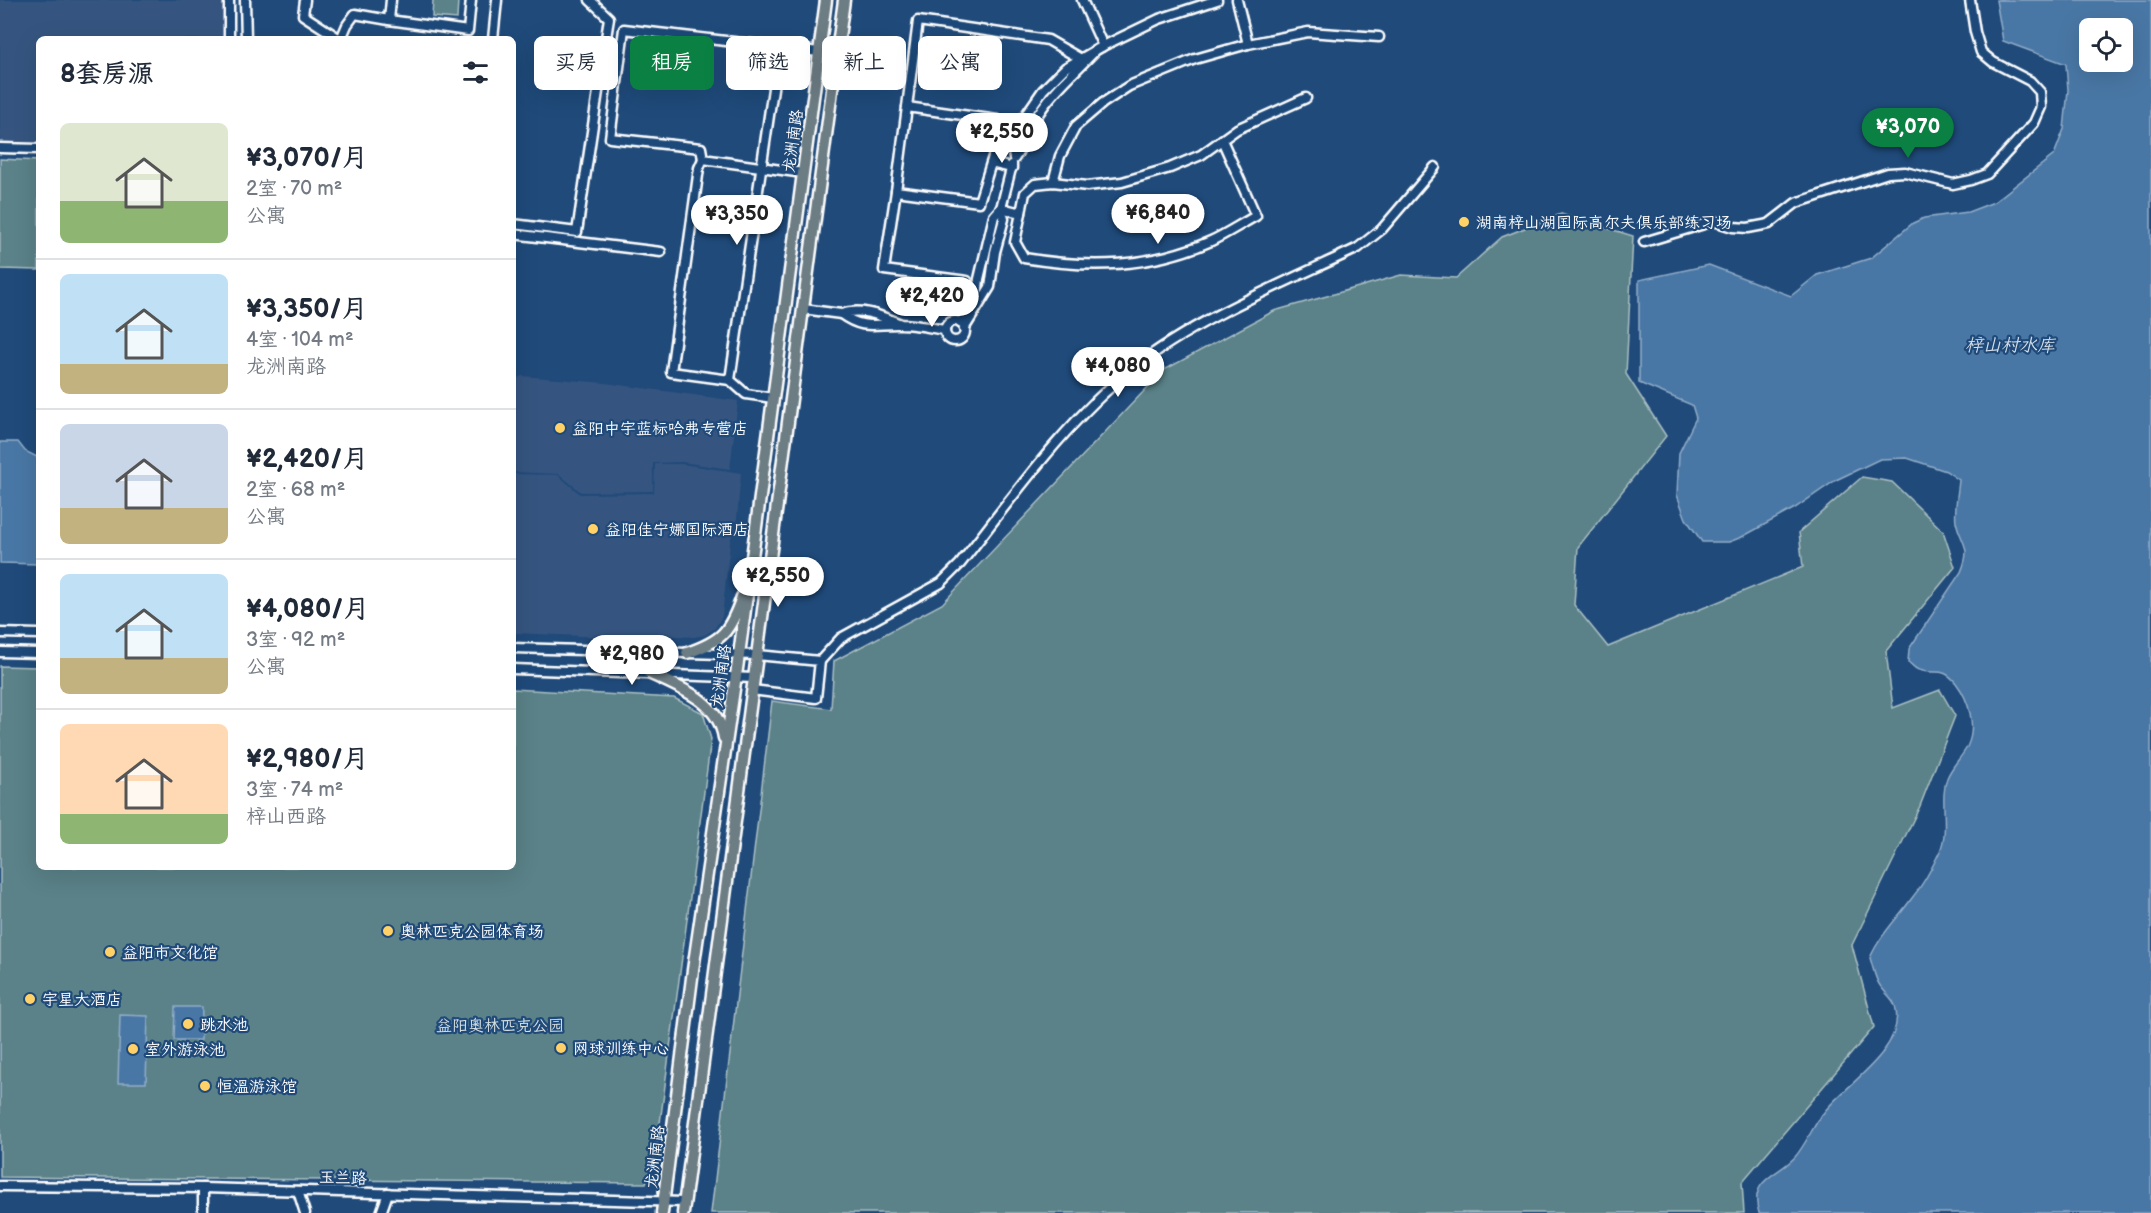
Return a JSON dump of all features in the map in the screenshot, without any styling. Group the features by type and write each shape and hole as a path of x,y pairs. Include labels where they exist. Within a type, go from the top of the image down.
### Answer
{"main road":[{"name":"龙洲南路","path":"662,1213 693,970 739,655 826,0"},
{"name":"龙洲南路","path":"684,1208 844,0"},
{"path":"687,653 705,647 724,635 736,613 750,574"},
{"path":"649,673 686,691 710,707 723,730 725,748"}],"street":[{"path":"229,0 229,36"},
{"path":"245,0 246,36"},
{"path":"305,0 303,15 335,36"},
{"path":"389,20 391,0"},
{"path":"342,36 355,15 468,35 471,0"},
{"path":"493,36 497,0"},
{"path":"516,224 577,232 609,18 590,0"},
{"path":"1082,0 1099,48"},
{"path":"1013,163 1012,144 1025,116 1043,90 1065,68 1099,48 1159,19 1217,0"},
{"path":"1237,0 1248,44"},
{"path":"1644,242 1693,225 1714,221 1733,227 1748,228 1769,224 1796,204 1888,173 1905,172 1953,184 1987,174 2034,123 2041,107 2040,92 2030,81 1993,62 1981,52 1970,0"},
{"path":"967,281 884,270 918,21 1048,40 1081,59"},
{"path":"726,41 624,28 610,138 701,148 703,159 699,168 671,372 730,380 747,394 773,398"},
{"path":"1053,182 1060,156 1076,126 1103,103 1129,86 1195,59 1248,44 1308,32 1379,36"},
{"path":"962,326 951,322 945,330 946,336 955,341 963,335 962,326 990,287 995,252 1004,219 1001,208 1013,163 1034,121 1052,95 1099,48"},
{"path":"810,51 819,52"},
{"path":"730,380 773,90"},
{"path":"1222,140 1256,216 1211,241 1173,254 1118,265 1060,264 1024,258 1015,242 1025,193 1035,184 1053,182 1087,186 1122,182 1170,168 1201,155 1237,129 1306,98"},
{"path":"896,191 979,202 1004,121 907,106"},
{"path":"0,148 36,149"},
{"path":"703,159 803,173"},
{"path":"991,163 1013,163"},
{"path":"752,690 816,698 820,661 842,638 941,583 960,564 1066,434 1098,399 1132,368 1176,338 1358,248 1382,229 1435,166"},
{"path":"1001,208 1021,213"},
{"path":"516,234 661,252"},
{"path":"803,309 841,314 853,310 873,313 901,324 945,330"},
{"path":"0,633 36,634"},
{"path":"516,648 757,655 820,661"},
{"path":"0,652 36,653"},
{"path":"516,669 753,678"},
{"name":"玉兰路","path":"0,1186 203,1188 663,1200 684,1208"},
{"path":"203,1188 203,1213"},
{"path":"298,1191 304,1213"},
{"path":"381,1213 388,1193"}],"shaded area":[{"path":"0,0 234,0 234,36 36,36 36,153 0,151"},
{"path":"522,376 605,383 738,401 730,469 682,462 653,463 653,491 581,492 559,474 516,472 516,379"},
{"path":"655,464 682,464 741,473 737,518 730,542 722,617 715,628 705,635 694,637 639,634 606,637 516,633 516,474 558,475 580,494 654,493"}],"green space":[{"path":"433,0 458,0 457,19 432,17"},
{"path":"0,159 36,161 36,270 0,269"},
{"path":"1561,214 1633,236 1626,374 1666,436 1578,547 1574,605 1608,647 1803,567 1799,532 1862,477 1892,482 1943,531 1955,567 1886,651 1893,708 1940,690 1955,716 1920,806 1852,945 1874,1027 1742,1182 1744,1213 711,1213 772,701 831,709 834,661 942,604 1164,370 1274,311 1401,275 1456,278 1502,237"},
{"name":"益阳奥林匹克公园","path":"0,666 36,667 36,870 516,870 516,689 674,698 703,713 711,739 656,1153 646,1183 0,1177"}],"water":[{"name":"梓山村水库","path":"1996,0 2151,0 2151,1213 1759,1213 1757,1202 1761,1185 1795,1157 1825,1111 1882,1053 1896,1025 1895,1006 1877,981 1870,958 1884,934 1920,887 1940,851 1944,833 1944,795 1947,778 1967,747 1971,731 1968,705 1956,683 1947,674 1925,672 1908,662 1909,649 1961,572 1966,556 1965,546 1956,522 1959,480 1946,471 1907,458 1880,459 1836,480 1795,508 1742,537 1729,542 1702,542 1686,519 1677,495 1679,453 1696,418 1692,405 1639,383 1639,280 1709,265 1791,296 1817,275 1871,258 1913,223 1924,218 1968,212 1994,202 2054,155 2064,129 2068,90 2066,64 2003,41"},
{"path":"0,442 18,442 25,451 36,456 36,564 0,563"},
{"name":"跳水池","path":"175,1007 202,1007 201,1040 174,1040"},
{"name":"室外游泳池","path":"120,1015 148,1016 146,1083 118,1083"}],"place":[{"name":"湖南梓山湖国际高尔夫俱乐部练习场","path":"1464,222"},
{"name":"益阳中宇蓝标哈弗专营店","path":"560,428"},
{"name":"益阳佳宁娜国际酒店","path":"593,529"},
{"name":"奥林匹克公园体育场","path":"388,931"},
{"name":"益阳市文化馆","path":"110,952"},
{"name":"宇星大酒店","path":"30,999"},
{"name":"跳水池","path":"188,1024"},
{"name":"网球训练中心","path":"561,1048"},
{"name":"室外游泳池","path":"133,1049"},
{"name":"恒温游泳馆","path":"205,1086"}]}
